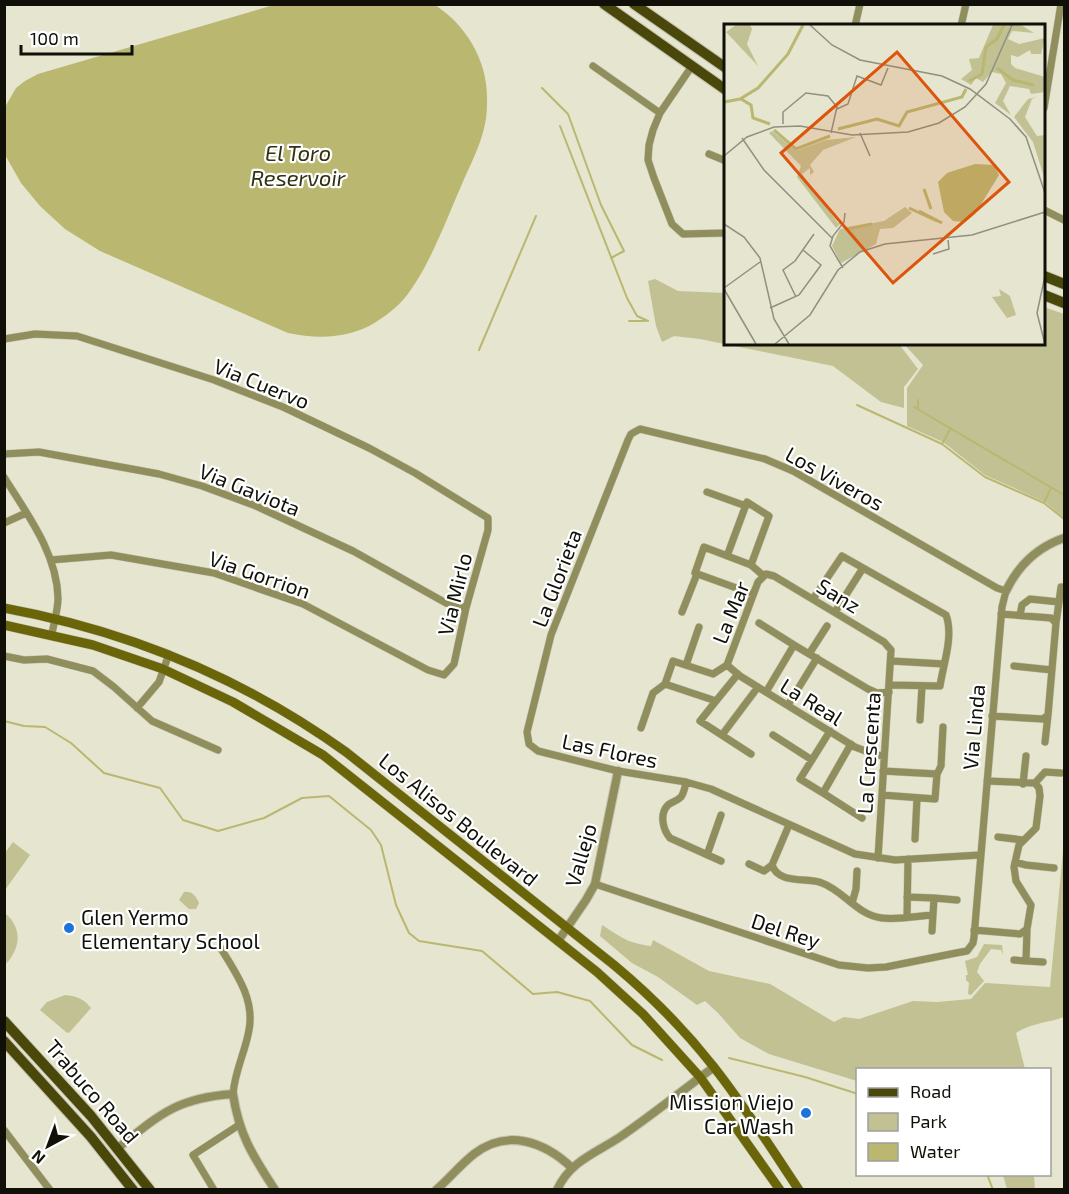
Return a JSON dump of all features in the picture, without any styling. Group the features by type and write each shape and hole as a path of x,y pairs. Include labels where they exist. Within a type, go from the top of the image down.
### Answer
{"main road":[{"path":"604,4 724,89"},
{"path":"613,4 624,18"},
{"path":"634,4 724,67"},
{"path":"1045,276 1065,284"},
{"path":"1045,295 1065,303"},
{"name":"Los Alisos Boulevard","path":"4,608 55,618 121,636 170,654 255,694 325,737 374,773 651,998 681,1028 714,1067 800,1190"},
{"name":"Los Alisos Boulevard","path":"4,625 93,645 163,669 233,702 323,755 597,972 643,1014 700,1077 780,1190"},
{"name":"Trabuco Road","path":"4,1021 118,1148 150,1190"},
{"name":"Trabuco Road","path":"4,1041 107,1156 133,1190"}],"street":[{"path":"855,24 860,4"},
{"path":"961,24 966,4"},
{"path":"1045,102 1061,4"},
{"path":"593,66 660,113"},
{"path":"692,66 660,113 653,130 648,160 672,224 683,234 724,233"},
{"path":"709,154 724,160"},
{"path":"1045,210 1065,220"},
{"name":"Via Cuervo","path":"4,339 35,334 76,336 214,380 283,407 369,448 416,473 488,518"},
{"name":"Los Viveros","path":"635,431 646,430 765,459 784,467 1006,591"},
{"name":"La Glorieta","path":"529,744 527,732 551,635 627,440 635,431"},
{"name":"Via Gaviota","path":"4,454 39,452 159,474 202,486 256,506 353,551 446,603 466,609"},
{"path":"4,477 40,536 51,560 57,586 52,634"},
{"path":"707,492 746,506"},
{"path":"727,556 747,502 768,516 751,565"},
{"path":"4,523 26,513"},
{"name":"Via Mirlo","path":"444,675 454,664 466,609 488,530 488,518"},
{"name":"Via Linda","path":"970,948 973,943 1001,614 1006,591 1021,567 1033,555 1051,543 1065,538"},
{"name":"Sanz","path":"697,574 694,573 704,547 751,565 765,575 774,576 835,612 884,642 891,650"},
{"name":"Via Gorrion","path":"51,560 111,555 214,573 303,604 428,670 444,675"},
{"path":"759,623 876,693 890,689 940,686 949,624 946,615 842,556 813,599"},
{"path":"835,612 863,568"},
{"path":"682,612 697,574 753,594"},
{"name":"La Mar","path":"728,664 753,594 758,582 765,575"},
{"path":"1045,742 1056,623 1061,587 1065,587"},
{"path":"1020,615 1022,605 1030,599 1059,602"},
{"path":"1001,614 1051,618 1056,623"},
{"path":"809,654 827,626"},
{"path":"686,665 699,627"},
{"path":"766,692 794,645"},
{"name":"La Crescenta","path":"878,858 891,650"},
{"path":"137,708 159,682 170,654"},
{"path":"4,656 24,660 46,659 93,671 152,721 218,750"},
{"path":"788,705 817,658"},
{"path":"641,728 653,693 665,684 673,661 713,674 728,664"},
{"path":"892,661 944,664"},
{"name":"La Real","path":"728,664 738,674 851,744 884,756"},
{"path":"1014,666 1052,670"},
{"path":"738,674 700,721 751,754"},
{"path":"665,684 716,702"},
{"path":"920,720 922,686"},
{"path":"722,735 758,687"},
{"path":"992,716 1043,718 1048,715"},
{"path":"882,795 935,799 937,774 941,766 943,727"},
{"path":"830,731 800,779 862,818"},
{"path":"773,735 812,760"},
{"name":"Las Flores","path":"529,744 538,751 618,771 686,782 735,798 855,854 878,858 908,859 980,855"},
{"path":"823,793 851,744"},
{"path":"1023,784 1026,756"},
{"name":"Vallejo","path":"558,941 595,884 618,771"},
{"path":"883,771 937,774"},
{"path":"987,781 1035,783 1045,772 1061,773"},
{"path":"686,782 679,800 666,807 664,831 670,838 721,861"},
{"path":"1026,961 1027,929 1031,905 1016,881 1016,862 1019,845 1036,828 1040,796 1039,788 1035,783"},
{"path":"915,839 917,798"},
{"path":"707,855 721,815"},
{"path":"749,864 764,871 772,865 789,825"},
{"path":"998,837 1023,840"},
{"path":"907,917 908,859"},
{"path":"1016,862 1054,868"},
{"path":"772,865 774,870 784,877 823,883 873,916 883,918 933,915"},
{"path":"852,903 857,871"},
{"name":"Del Rey","path":"595,884 839,965 886,967 967,951 970,948"},
{"path":"907,897 957,900"},
{"path":"932,931 934,898"},
{"path":"974,930 1020,934 1027,929"},
{"path":"220,947 246,992 250,1016 249,1031 237,1068 233,1094 239,1125 251,1152 275,1190"},
{"path":"1014,960 1043,962"},
{"path":"557,1190 564,1177 579,1161 620,1137 714,1067"},
{"path":"107,1156 159,1115 179,1104 207,1096 233,1094"},
{"path":"214,1190 193,1155 239,1125"},
{"path":"4,1131 50,1190"},
{"path":"436,1190 477,1152 502,1141 515,1140 537,1144 556,1154 572,1168"}],"green space":[{"path":"655,279 678,291 724,293 724,344 674,336 662,342 656,326 648,281"},
{"path":"1045,307 1064,314 1064,518 1045,502 985,475 943,442 907,426 907,388 923,365 905,345 1045,345"},
{"path":"730,345 900,345 918,369 904,387 904,408 881,402 833,366"},
{"path":"1064,841 1064,1017 1033,1025 1016,1033 1025,1068 856,1068 856,1081 769,1054 740,1038 705,1001 697,1005 658,977 632,963 600,936 602,925 620,937 636,943 651,946 653,940 709,971 770,984 834,1022 844,1017 859,1019 913,1001 937,1002 971,999 985,983 1050,987"},
{"path":"13,842 30,855 5,890 5,853"},
{"path":"184,892 191,893 197,898 199,903 196,909 189,909 179,900"},
{"path":"5,913 11,919 18,937 15,950 7,963 5,961"},
{"path":"984,944 1002,945 1003,955 1001,950 991,949 977,972 984,981 971,995 968,994 969,983 966,980 966,975 968,975 965,961 977,957"},
{"path":"65,995 86,1002 91,1008 69,1033 40,1010 47,1002"},
{"path":"1003,1176 1034,1176 1035,1189 1007,1189"}],"water":[{"name":"El Toro Reservoir","path":"277,4 435,5 456,23 473,45 486,83 487,114 481,140 425,267 407,295 390,312 366,328 344,335 322,337 288,333 100,251 65,229 40,206 21,183 4,153 5,107 16,88 25,81 38,74"}],"waterway":[{"path":"542,88 568,114 601,205 624,251 611,258"},
{"path":"560,126 627,298 637,316 648,321"},
{"path":"479,350 536,216"},
{"path":"629,321 645,321"},
{"path":"918,400 918,409"},
{"path":"857,405 942,444 951,428"},
{"path":"914,407 1064,495"},
{"path":"942,444 985,477 1044,503 1051,488"},
{"path":"1044,503 1064,519"},
{"path":"4,721 24,726 45,727 71,743 104,773 160,788 183,820 218,831 264,818 302,798 329,796 371,830 381,845 396,905 409,933 419,941 482,951 533,994 557,992 590,1001 632,1045 662,1060"},
{"path":"729,1058 805,1077 856,1093"},
{"path":"988,1176 993,1190"}],"place":[{"name":"Glen Yermo Elementary School","path":"69,928"},
{"name":"Mission Viejo Car Wash","path":"806,1113"}]}
